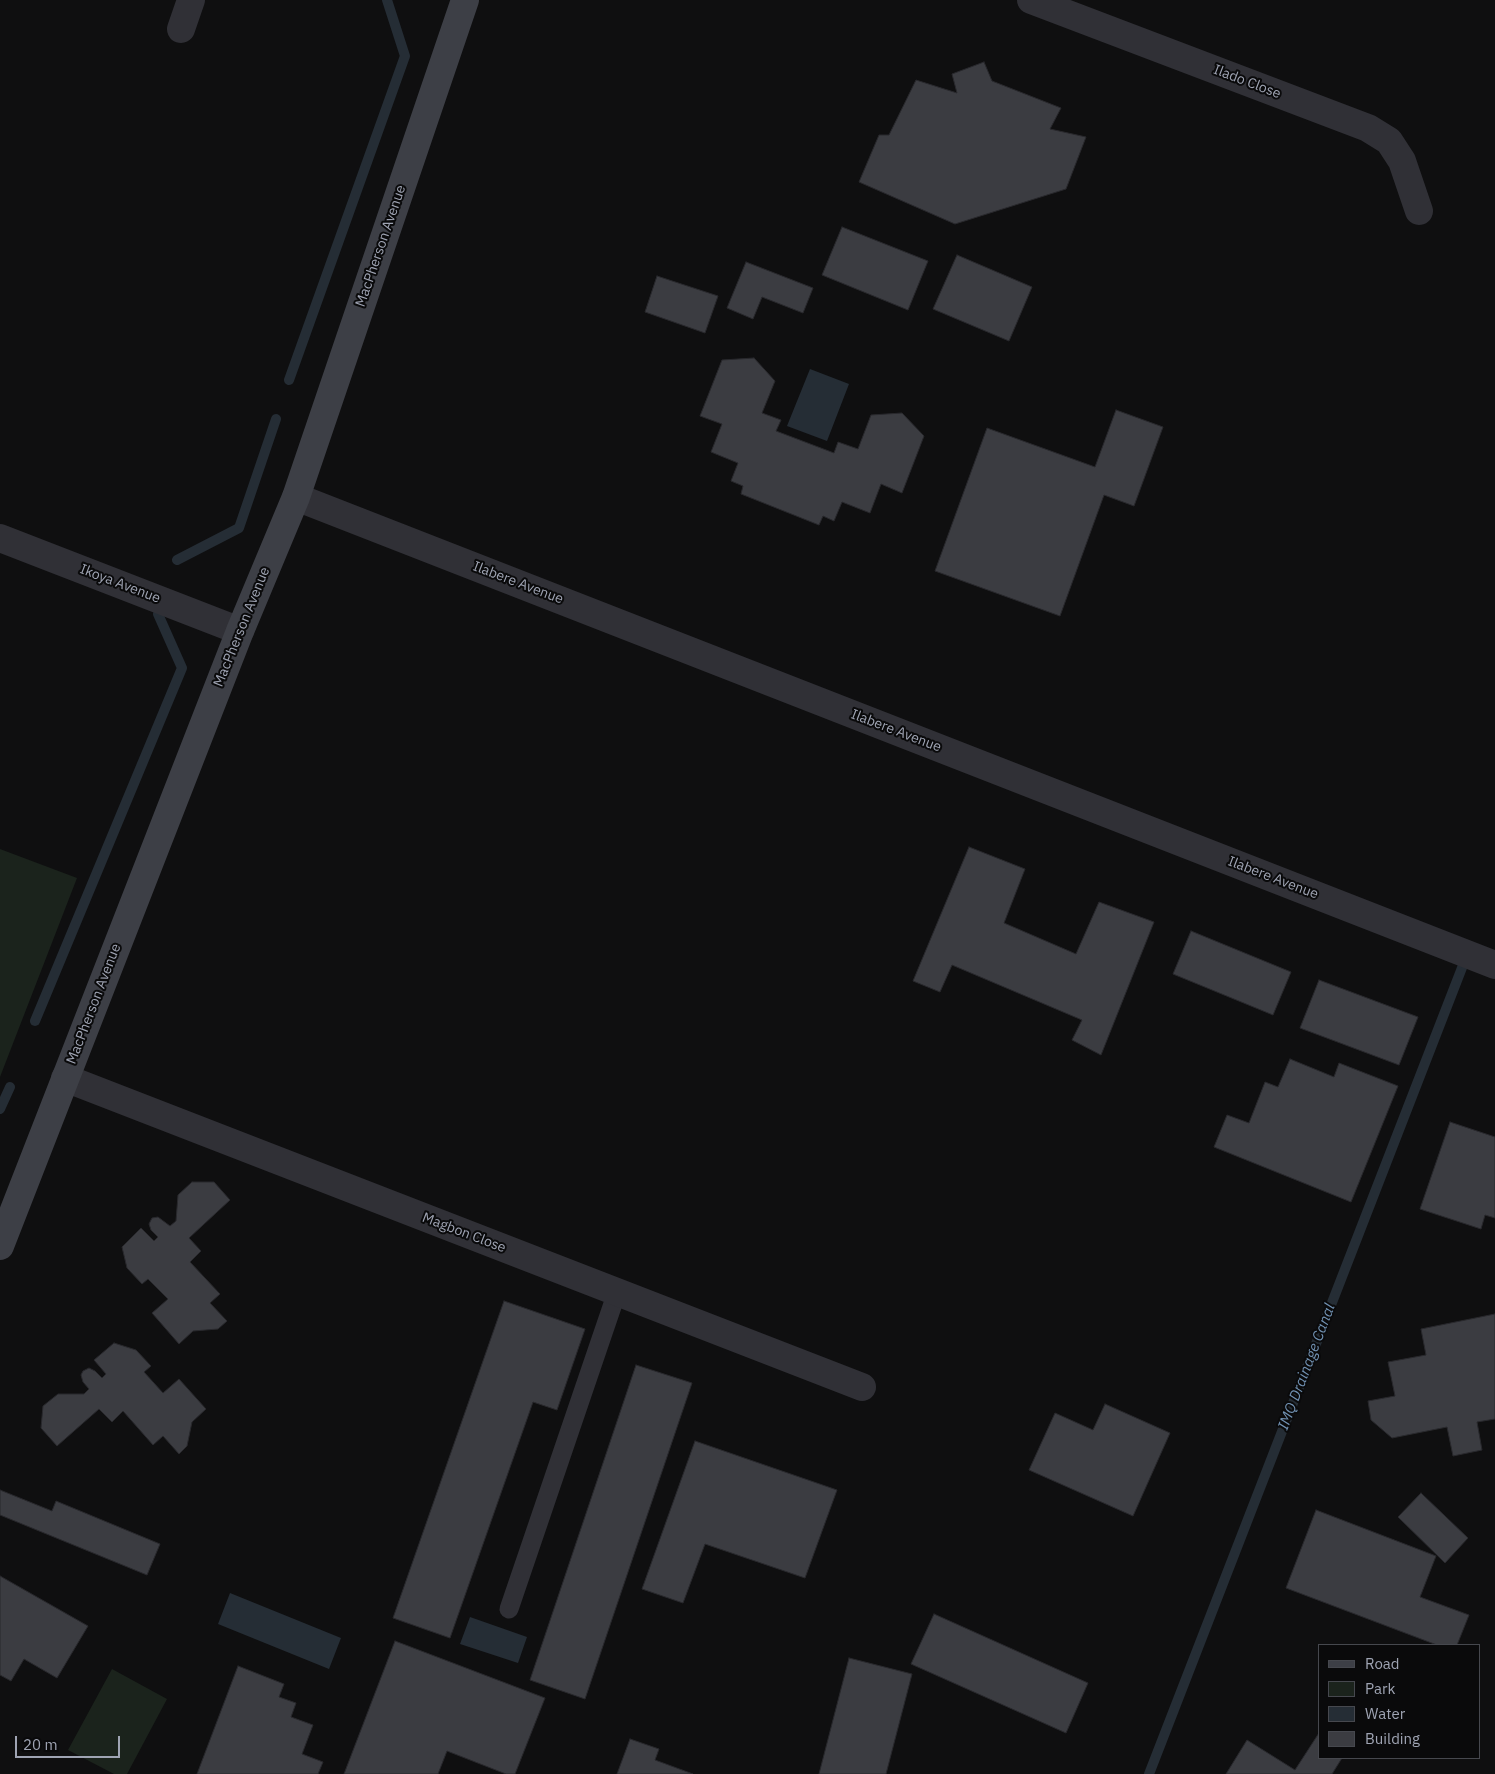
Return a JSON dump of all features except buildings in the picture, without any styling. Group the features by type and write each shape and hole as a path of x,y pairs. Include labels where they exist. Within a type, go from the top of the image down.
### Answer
{"street":[{"path":"181,29 191,0"},
{"name":"MacPherson Avenue","path":"1,1239 240,631 296,497 464,0"},
{"name":"Ilado Close","path":"1031,0 1368,128 1389,141 1398,154 1419,211"},
{"name":"Ilabere Avenue","path":"296,497 1495,965"},
{"name":"Ikoya Avenue","path":"0,538 240,631"},
{"name":"Magbon Close","path":"65,1078 862,1387"}],"lane":[{"path":"508,1609 617,1292"}],"green space":[{"path":"0,849 77,878 0,1077"},
{"path":"112,1669 167,1699 127,1774 114,1774 68,1750"}],"water":[{"path":"810,369 849,384 827,441 787,426"},
{"path":"230,1593 341,1638 329,1669 218,1624"},
{"path":"470,1617 527,1637 518,1663 460,1644"}],"waterway":[{"path":"289,380 405,56 387,0"},
{"path":"177,560 239,528 276,419"},
{"path":"35,1021 182,668 158,614"},
{"name":"IMQ Drainage Canal","path":"1149,1774 1465,960"},
{"path":"0,1109 10,1087"}]}
